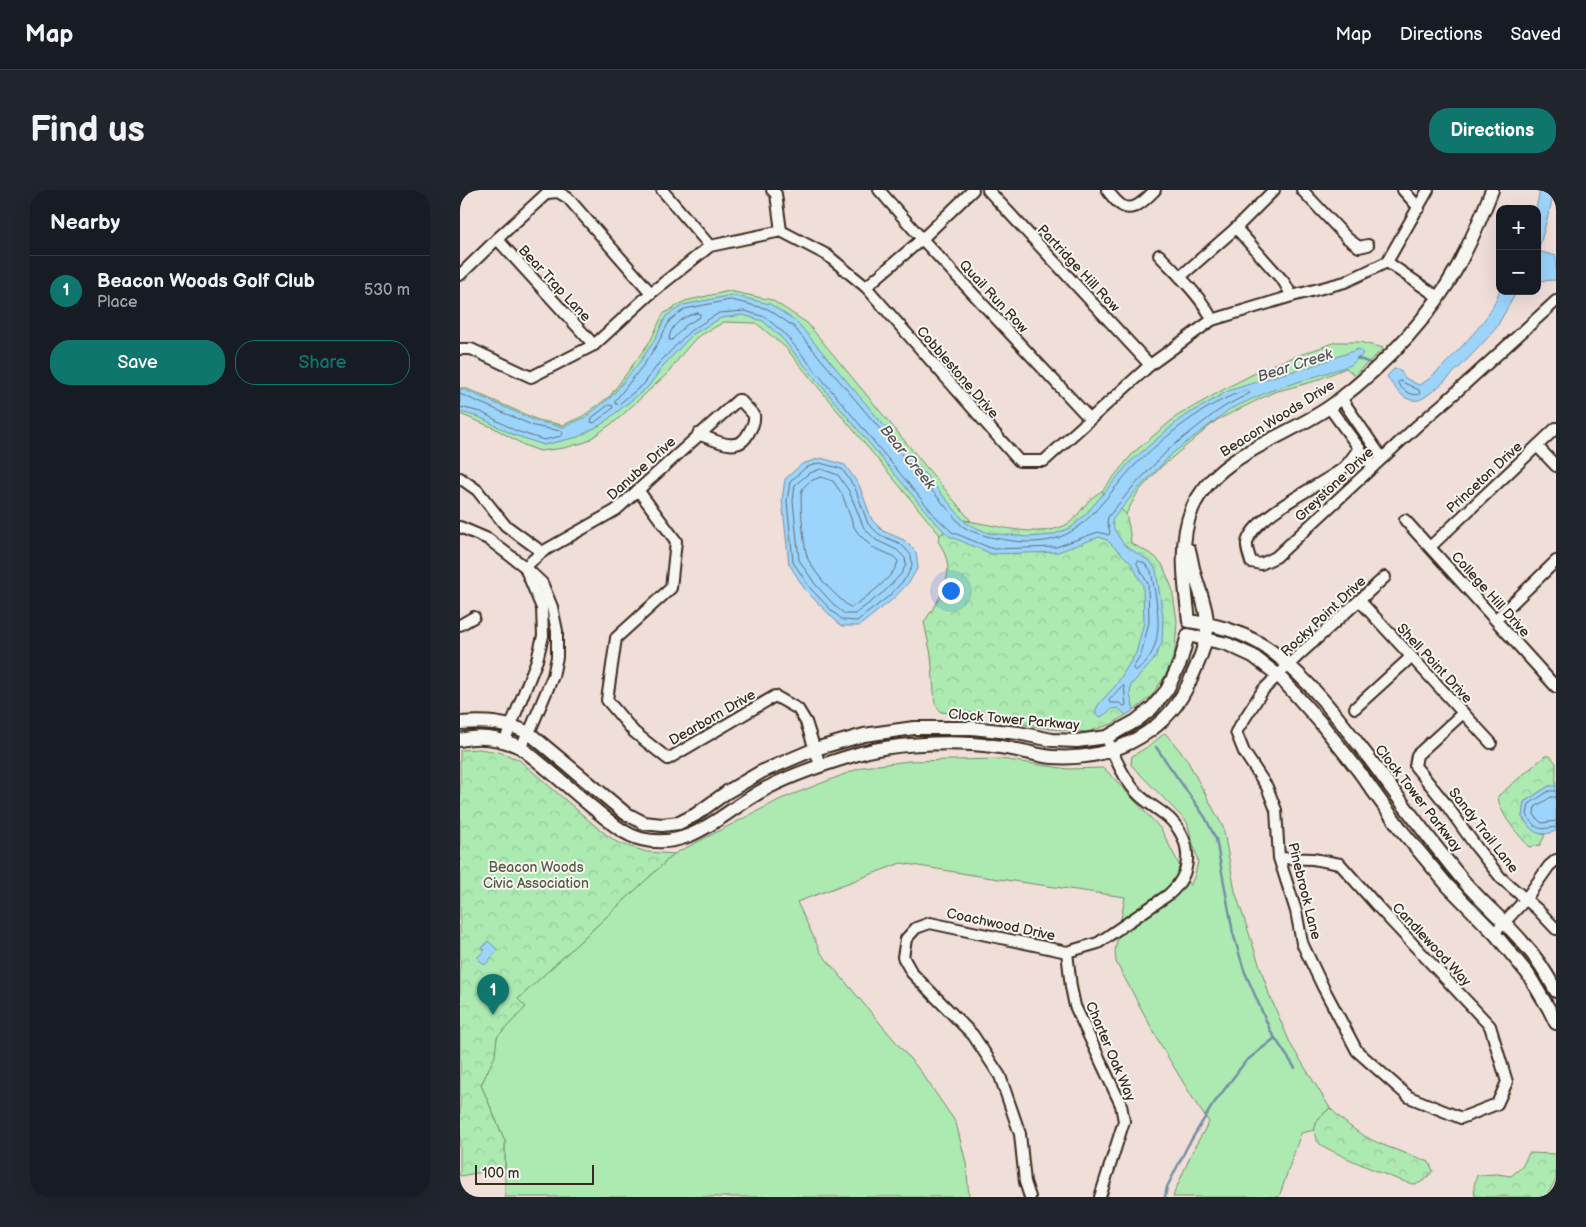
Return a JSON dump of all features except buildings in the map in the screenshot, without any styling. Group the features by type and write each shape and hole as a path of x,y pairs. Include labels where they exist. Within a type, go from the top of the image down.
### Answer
{"street":[{"path":"662,190 710,246"},
{"path":"460,349 471,350 531,377 594,345 652,293 710,246 781,230 776,194 772,190"},
{"name":"Quail Run Row","path":"879,190 922,239 1090,419"},
{"path":"866,288 922,239 973,190"},
{"name":"Partridge Hill Row","path":"988,190 1150,365"},
{"path":"1107,190 1122,206 1129,208 1140,204 1155,190"},
{"path":"1180,277 1236,228 1274,190"},
{"path":"1302,190 1348,238 1359,247 1368,246"},
{"path":"1403,190 1419,208"},
{"path":"1428,190 1387,262 1438,297"},
{"name":"Beacon Woods Drive","path":"1188,635 1184,569 1186,530 1192,508 1208,484 1232,460 1286,433 1329,407 1390,355 1438,297 1457,266 1480,220 1492,190"},
{"path":"460,275 548,193 558,192 568,198 652,293"},
{"path":"1236,228 1284,282 1292,296"},
{"name":"Cobblestone Drive","path":"781,230 826,255 866,288 1019,461 1044,461 1150,365 1212,320 1345,282 1387,262"},
{"name":"Bear Trap Lane","path":"497,239 594,345"},
{"path":"1159,256 1180,277 1208,311 1212,320"},
{"name":"Greystone Drive","path":"1359,448 1342,469 1286,504 1253,530 1247,544 1250,562 1261,564 1276,557 1382,458 1556,301"},
{"path":"1341,398 1382,458"},
{"name":"Danube Drive","path":"525,567 542,552 616,510 698,434 738,400 754,415 752,428 740,444 732,446 723,444 698,434"},
{"path":"1329,407 1373,467"},
{"name":"Princeton Drive","path":"1430,547 1556,428"},
{"path":"1537,446 1556,466"},
{"path":"460,478 477,490 505,525 542,552"},
{"name":"Dearborn Drive","path":"638,490 676,541 671,588 616,638 607,700 634,732 668,758 776,696 798,709 806,722 820,765"},
{"name":"College Hill Drive","path":"1405,520 1556,687"},
{"path":"460,527 488,539 525,567 542,582 552,607 557,631 557,657 553,676 529,732 520,747"},
{"name":"Beacon Woods Drive","path":"1186,530 1193,570 1207,624 1205,638"},
{"path":"1496,619 1556,562"},
{"path":"505,740 537,660 543,636 542,608 525,567"},
{"name":"Rocky Point Drive","path":"1279,676 1386,577"},
{"name":"Shell Point Drive","path":"1360,600 1491,743"},
{"path":"460,626 474,617"},
{"name":"Clock Tower Parkway","path":"1188,621 1207,624 1247,636 1260,643 1309,683 1329,706 1416,822 1463,880 1524,944 1545,971 1556,991"},
{"path":"1188,635 1227,644 1253,656 1279,676 1326,729 1403,832 1448,886 1495,934 1528,974 1556,1024"},
{"name":"Clock Tower Parkway","path":"460,723 483,721 512,725 529,732 625,813 644,823 662,825 679,823 695,815 727,792 761,772 815,749 864,735 914,728 972,728 1018,733 1052,740 1077,741 1107,737 1136,721 1152,708 1167,690 1180,664 1188,635"},
{"name":"Clock Tower Parkway","path":"460,740 488,738 505,740 520,747 616,827 639,839 662,842 684,838 703,830 736,806 768,787 820,765 867,751 915,745 971,744 1015,749 1050,757 1078,758 1112,751 1145,735 1164,719 1181,699 1196,670 1205,638"},
{"path":"1355,708 1411,657"},
{"name":"Pinebrook Lane","path":"1279,676 1263,690 1236,732 1244,752 1267,787 1276,810 1280,858 1296,911 1302,943 1323,988 1357,1051 1409,1097 1461,1118 1497,1104"},
{"name":"Sandy Trail Lane","path":"1463,713 1417,755 1415,766 1501,878 1537,909 1556,930"},
{"path":"914,728 915,745"},
{"path":"1067,952 1098,943 1168,895 1183,879 1186,869 1187,853 1179,830 1169,819 1137,793 1118,766 1107,737"},
{"name":"Candlewood Way","path":"1280,858 1313,859 1340,864 1490,1026 1507,1082 1497,1104"},
{"path":"1495,934 1526,900 1549,866 1556,860"},
{"name":"Coachwood Drive","path":"1030,1197 1025,1182 1020,1134 1000,1076 974,1035 912,972 903,957 906,939 916,928 930,923 1067,952"},
{"name":"Charter Oak Way","path":"1067,952 1075,1006 1121,1105 1124,1121 1100,1197"}],"green space":[{"path":"729,291 772,300 807,323 971,521 959,520 940,535 785,347 756,323 724,322 696,338 669,372 617,420 586,442 564,448 540,451 524,445 494,428 460,414 460,388 465,388 538,420 563,425 583,416 610,396 651,340 663,314 685,301"},
{"path":"1336,342 1359,342 1384,348 1354,375 1346,368 1312,382 1274,392 1217,420 1161,467 1138,492 1126,514 1102,491 1134,452 1177,416 1269,366"},
{"path":"1102,491 1126,514 1131,543 1154,556 1162,564 1172,588 1177,621 1175,651 1167,673 1152,695 1140,706 1112,724 1087,732 1051,729 1009,722 987,711 958,714 941,712 935,704 931,655 924,622 939,599 948,572 944,551 938,541 940,535 959,520 1027,531 1054,529 1070,522 1089,500"},
{"path":"1165,733 1186,758 1223,827 1235,891 1269,994 1291,1045 1330,1108 1318,1119 1314,1130 1301,1133 1279,1197 1173,1197 1193,1150 1209,1122 1163,1049 1116,962 1115,951 1125,897 901,863 797,902 821,953 922,1073 956,1123 966,1163 969,1197 505,1197 505,1141 481,1085 494,1056 497,1037 525,1007 518,999 674,854 781,799 863,767 909,761 1001,759 1068,769 1104,768 1161,829 1190,886 1198,861 1187,822 1131,765 1132,756 1149,746"},
{"name":"Beacon Woods Civic Association","path":"479,749 499,752 518,759 599,829 618,843 647,852 674,854 518,999 526,1007 497,1037 495,1056 481,1085 505,1141 505,1168 460,1176 460,750"},
{"path":"1545,756 1550,756 1556,763 1556,787 1549,786 1524,802 1522,817 1531,828 1545,835 1540,845 1529,847 1514,830 1506,817 1499,803 1498,796"},
{"path":"1330,1108 1364,1136 1429,1162 1433,1171 1417,1184 1407,1183 1326,1148 1316,1138 1314,1130 1318,1119"},
{"path":"1529,1153 1556,1154 1556,1180 1546,1197 1475,1197 1474,1186 1477,1175 1497,1174 1511,1176 1522,1167"}],"water":[{"path":"1540,190 1555,190 1541,241 1541,205 1537,205"},
{"path":"1541,252 1556,256 1556,280 1541,281"},
{"path":"732,295 770,304 797,322 966,523 988,533 1028,537 1052,535 1072,527 1087,513 1129,463 1180,419 1228,391 1306,368 1359,349 1363,354 1351,365 1270,391 1230,409 1173,453 1135,492 1112,520 1114,529 1124,545 1151,562 1156,570 1163,616 1162,643 1153,661 1131,685 1130,695 1134,710 1126,715 1118,708 1112,709 1101,717 1096,715 1096,709 1116,685 1136,653 1144,622 1143,585 1131,563 1107,540 1099,537 1058,552 992,554 949,536 933,520 780,336 763,321 743,315 721,318 693,334 663,366 648,387 602,424 578,437 544,445 514,435 479,417 460,412 460,389 463,389 536,421 563,427 584,418 611,397 641,360 654,341 666,316 683,305"},
{"path":"1498,295 1515,295 1496,328 1471,356 1435,390 1425,397 1413,400 1400,393 1392,384 1387,376 1394,369 1400,370 1405,378 1419,385 1425,382 1453,356 1488,316"},
{"path":"821,458 845,465 859,485 872,520 883,531 904,540 916,552 918,567 910,581 893,599 859,626 841,626 806,591 789,564 782,500 785,479 802,464"},
{"path":"1549,786 1556,786 1556,831 1540,834 1533,830 1522,817 1524,802"},
{"path":"488,941 498,950 485,965 477,958 485,950 482,948"}],"waterway":[{"name":"Bear Creek","path":"1357,358 1370,363"},
{"path":"1156,747 1205,817 1216,839 1233,933 1244,970 1271,1032 1295,1068"},
{"path":"1165,1197 1167,1187 1187,1147 1212,1106 1245,1062 1275,1038"}],"place":[{"name":"Beacon Woods Golf Club","path":"493,1015"}]}
